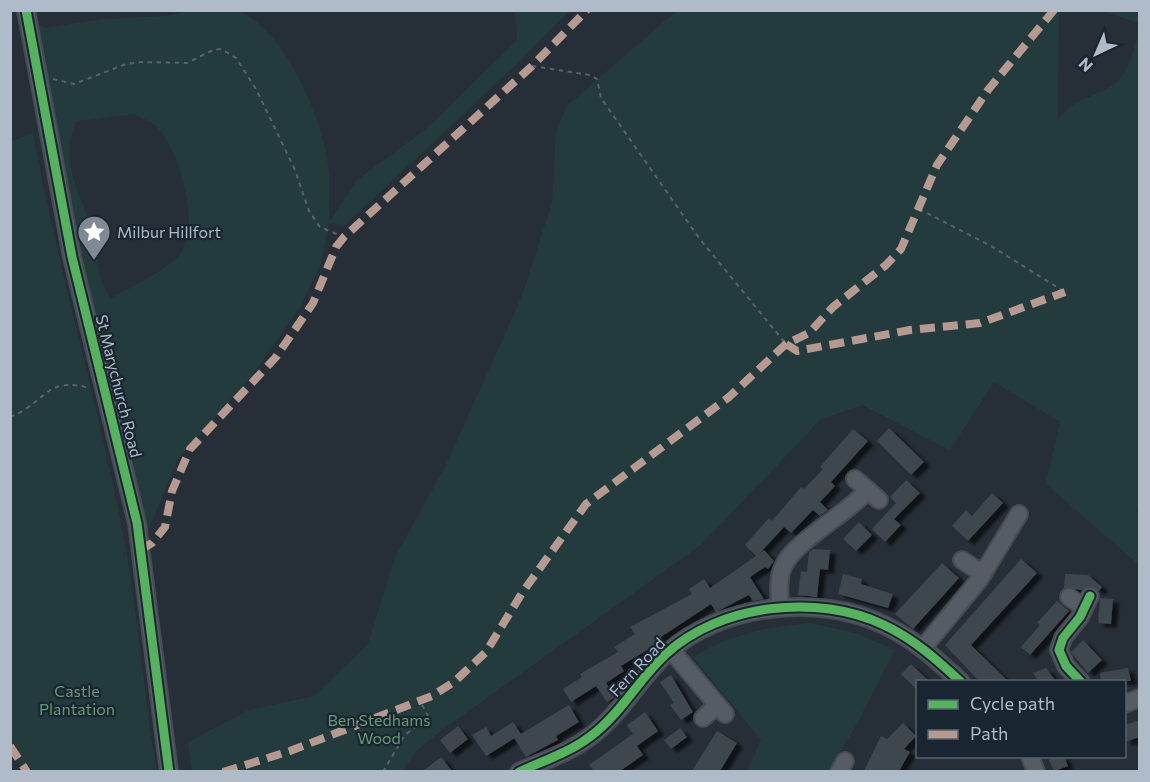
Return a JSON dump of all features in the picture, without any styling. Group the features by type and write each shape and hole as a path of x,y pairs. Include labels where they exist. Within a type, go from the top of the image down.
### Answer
{"street":[{"name":"St Marychurch Road","path":"26,10 72,257 137,523 169,771"},
{"path":"780,608 779,579 789,556 856,504 873,495 855,479"},
{"path":"923,648 983,574 1019,514"},
{"path":"962,560 983,574"},
{"path":"1069,597 1087,602 1063,638 1059,650 1066,666 1080,680"},
{"name":"Fern Road","path":"519,771 572,750 596,732 671,650 701,631 736,616 780,608 824,608 854,614 882,624 923,648 960,680"},
{"path":"671,650 721,710 704,718"},
{"path":"1126,704 1140,698"}],"path":[{"path":"38,77 74,84 126,64 187,63 220,49 230,54 236,58 256,89 295,170 309,212 320,227 344,237"},
{"path":"532,66 590,75 597,79 601,98 699,238 786,344"},
{"path":"919,208 991,246 1065,292"},
{"path":"10,417 31,408 59,385 70,383 104,391"},
{"path":"383,771 404,736 428,716 419,699"}],"green space":[{"path":"194,11 238,12 260,25 275,41 301,83 320,130 329,171 330,221 357,180 426,129 517,40 515,11 569,11 521,60 345,225 329,223 321,264 301,306 250,378 178,459 149,528 143,529 100,357 34,22 44,28 104,19 164,16","holes":["135,114 155,125 172,150 188,203 187,237 183,250 171,263 111,298 100,277 94,237 74,180 70,152 77,121"]},
{"name":"Ben Stedhams Wood","path":"676,11 1059,11 1058,120 1071,106 1106,89 1121,77 1130,62 1139,33 1140,503 1136,510 1139,513 1139,565 1046,484 1060,422 994,382 950,450 862,405 820,420 702,544 442,730 416,751 403,771 192,771 188,742 249,710 314,696 368,644 395,557 446,465 522,296 552,203 556,131 567,106"},
{"path":"1103,11 1139,11 1139,23"},
{"name":"Castle Plantation","path":"33,133 53,231 121,523 132,585 157,771 23,771 11,747 10,142"},
{"path":"810,623 855,633 895,650 853,731 828,771 747,771 761,740 693,657 735,637"}],"building":[{"path":"889,428 924,462 911,475 877,441"},
{"path":"853,429 868,441 831,482 835,486 820,502 828,510 820,516 813,510 791,533 784,527 760,553 764,550 774,561 768,569 765,567 750,577 764,599 753,601 749,595 716,612 711,604 658,639 661,644 654,651 652,647 621,666 624,671 606,683 615,697 607,702 596,686 571,702 563,689 582,677 580,674 618,652 614,647 635,634 630,627 692,594 689,589 704,579 710,588 756,556 745,545 769,518 772,521 801,487 804,489 823,469 820,467"},
{"path":"906,480 920,493 894,519 901,525 885,542 872,529 896,503 890,497"},
{"path":"992,493 1003,503 968,541 952,526 966,510 972,516"},
{"path":"859,522 872,535 856,551 843,539"},
{"path":"813,549 830,550 828,570 820,569 817,597 798,595 801,571 807,572 809,552"},
{"path":"1021,559 1037,573 971,645 1007,680 978,680 945,645"},
{"path":"942,563 959,578 913,629 895,614"},
{"path":"843,574 862,579 861,584 893,594 888,608 838,594"},
{"path":"1065,574 1088,575 1102,587 1099,591 1090,586 1082,590 1064,588"},
{"path":"1100,598 1113,599 1111,624 1098,623"},
{"path":"1057,601 1069,611 1030,655 1021,647 1040,625 1037,623"},
{"path":"1083,640 1102,660 1088,673 1071,652"},
{"path":"911,664 928,680 916,680 916,689 901,674"},
{"path":"1046,668 1055,680 1037,680 1033,673"},
{"path":"1128,668 1131,681 1101,680 1100,673"},
{"path":"671,675 693,712 681,720 670,705 674,703 660,682"},
{"path":"569,705 579,722 556,736 558,740 526,757 514,738"},
{"path":"645,712 658,731 637,746 643,755 620,771 594,771 589,765 633,734 627,725"},
{"path":"1140,720 1140,737 1126,742 1126,725"},
{"path":"513,722 521,734 486,756 472,735 486,727 491,736"},
{"path":"903,723 916,736 904,749 910,752 899,771 864,771 881,736 887,739"},
{"path":"458,726 468,739 450,753 440,740"},
{"path":"680,728 687,737 671,749 664,740"},
{"path":"717,731 737,743 720,771 692,771"},
{"path":"441,757 452,771 423,771"},
{"path":"1048,758 1065,758 1068,766 1054,771"}],"marked path":[{"path":"140,550 152,543 165,527 172,491 190,449 276,357 313,303 336,247 344,237 532,66 587,10"},
{"path":"223,772 290,751 432,696 454,682 486,652 522,593 586,504 729,397 786,344 809,333 833,307 886,265 901,249 937,165 988,90 1054,10"},
{"path":"786,344 797,351 910,330 980,323 1065,292"},
{"path":"10,746 27,772"}],"cycle path":[{"path":"26,10 72,257 137,523 169,772"},
{"path":"1079,680 1066,666 1059,650 1063,638 1080,617 1090,596"},
{"path":"519,772 587,739 615,714 666,654 688,637 741,614 800,607 830,609 858,615 884,625 915,643 959,680"}],"place":[{"name":"Milbur Hillfort","path":"94,261"}]}
